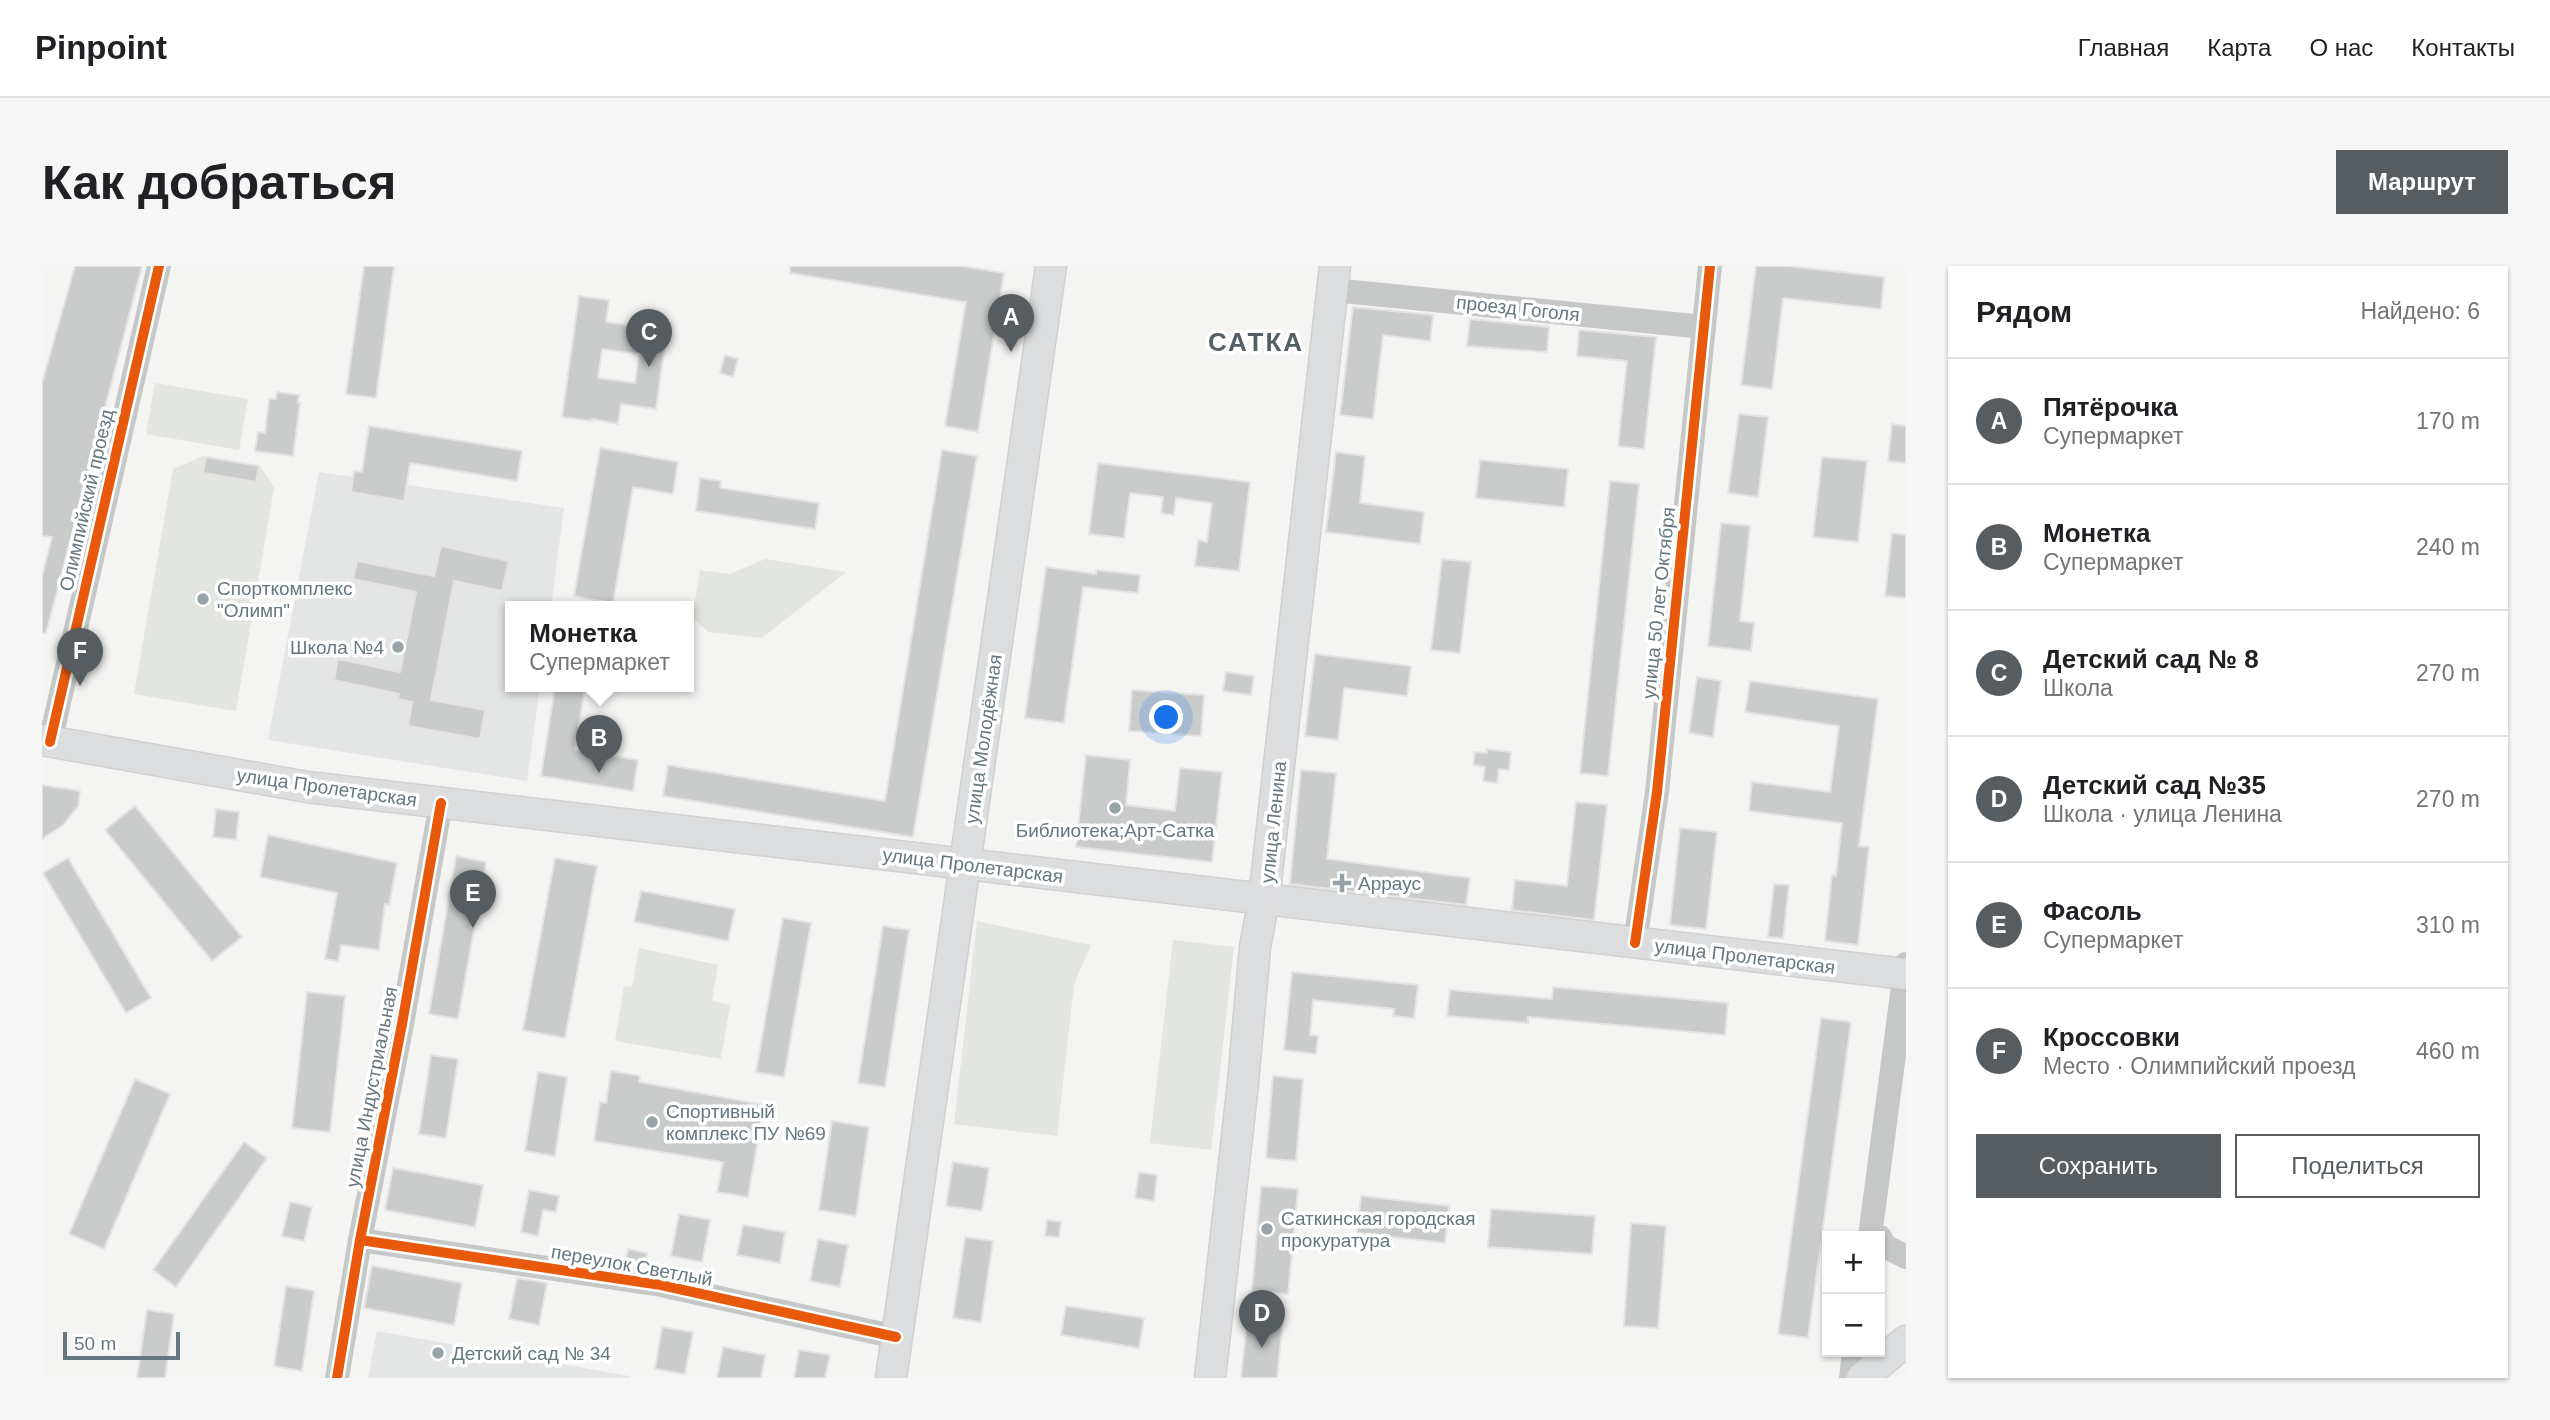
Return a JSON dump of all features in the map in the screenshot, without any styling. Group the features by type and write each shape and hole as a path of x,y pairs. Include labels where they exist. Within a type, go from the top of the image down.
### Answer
{"main road":[{"name":"улица Молодёжная","path":"891,1378 1051,266"},
{"name":"улица Ленина","path":"1210,1378 1243,1083 1255,947 1264,899 1334,278"},
{"name":"улица Пролетарская","path":"46,741 307,787 1635,943 1906,971"},
{"path":"1862,1378 1906,1341"}],"street":[{"name":"Олимпийский проезд","path":"46,741 159,266"},
{"name":"улица 50 лет Октября","path":"1635,943 1657,792 1710,266"},
{"name":"проезд Гоголя","path":"1334,278 1704,327"},
{"name":"улица Индустриальная","path":"337,1378 441,803"},
{"path":"1875,1231 1906,971"},
{"name":"переулок Светлый","path":"360,1240 661,1285 896,1337"},
{"path":"1885,1245 1906,1257"},
{"path":"1851,1378 1853,1357"}],"shaded area":[{"path":"155,383 248,399 239,450 146,434"},
{"name":"Спорткомплекс \"Олимп\"","path":"203,456 260,466 274,487 236,711 134,694 173,469"},
{"name":"Школа №4","path":"319,472 564,508 552,601 505,601 505,692 539,692 527,781 268,740"},
{"path":"765,559 846,572 762,638 708,632 694,619 700,570 730,574"},
{"path":"977,921 1091,945 1074,984 1057,1136 954,1124"},
{"path":"1173,940 1234,947 1211,1150 1150,1143"},
{"path":"639,948 718,965 712,1001 730,1005 721,1059 615,1041 624,986 632,987"},
{"name":"Детский сад № 34","path":"377,1331 629,1376 629,1378 368,1378"}],"building":[{"path":"75,266 142,266 46,633 42,633 42,576 52,537 42,536 42,383"},
{"path":"364,266 394,266 376,398 346,394"},
{"path":"790,266 961,266 1004,273 978,432 945,426 966,302 790,273"},
{"path":"1756,266 1787,266 1884,277 1881,309 1783,298 1772,389 1741,385"},
{"path":"579,296 609,300 606,322 667,330 656,409 621,404 618,424 562,417","holes":["602,349 639,354 635,383 598,378"]},
{"path":"1353,307 1433,315 1430,341 1383,335 1373,419 1340,415"},
{"path":"1470,319 1549,327 1547,352 1467,346"},
{"path":"1579,330 1656,337 1644,449 1618,446 1627,361 1577,356"},
{"path":"725,355 738,359 733,377 720,373"},
{"path":"277,392 299,395 293,456 255,451 258,432 265,433 269,399 276,399"},
{"path":"1739,414 1768,417 1758,497 1728,493"},
{"path":"1892,424 1906,426 1906,463 1888,461"},
{"path":"369,426 522,451 517,481 410,463 404,501 351,492 354,471 362,472"},
{"path":"600,448 678,462 673,494 633,487 613,601 574,596"},
{"path":"942,450 977,456 913,837 663,796 668,765 885,801"},
{"path":"1336,452 1365,456 1360,503 1424,512 1420,544 1326,532"},
{"path":"206,457 259,466 256,482 203,473"},
{"path":"1822,457 1867,461 1858,542 1813,537"},
{"path":"1480,460 1568,469 1564,507 1476,498"},
{"path":"1098,463 1250,482 1239,571 1195,566 1198,540 1207,542 1212,503 1176,498 1174,515 1161,513 1163,497 1130,493 1124,538 1089,534"},
{"path":"700,478 721,481 720,488 819,503 815,529 696,511"},
{"path":"1610,481 1639,484 1608,776 1580,773"},
{"path":"1721,523 1750,526 1740,621 1754,623 1751,651 1708,646"},
{"path":"1892,533 1906,535 1906,598 1885,596"},
{"path":"441,546 509,561 502,591 454,581 431,700 485,710 480,739 408,726 412,702 398,699 399,694 334,680 338,659 400,672 416,592 353,579 357,561 434,576"},
{"path":"1442,559 1471,562 1460,653 1431,650"},
{"path":"1046,567 1096,574 1096,570 1140,575 1138,593 1083,587 1064,723 1025,718"},
{"path":"1315,654 1411,666 1407,696 1344,688 1338,740 1305,736"},
{"path":"1226,672 1254,676 1251,695 1223,691"},
{"path":"1697,677 1721,681 1713,737 1689,733"},
{"path":"1750,681 1878,699 1859,846 1869,847 1858,945 1825,941 1832,875 1836,876 1842,823 1749,811 1752,782 1830,792 1839,726 1745,712"},
{"path":"1132,690 1204,695 1201,736 1129,731"},
{"path":"554,692 584,692 575,750 638,760 633,791 541,776"},
{"path":"1487,749 1511,752 1509,770 1499,769 1497,783 1483,781 1485,767 1473,765 1475,752 1487,753"},
{"name":"Библиотека;Арт-Сатка","path":"1086,755 1130,760 1126,805 1175,811 1180,768 1222,772 1212,862 1076,847"},
{"path":"1301,770 1336,773 1327,859 1470,878 1466,905 1290,884"},
{"path":"42,785 80,791 78,806 63,825 42,839"},
{"path":"1576,802 1607,805 1594,920 1512,910 1515,880 1567,886"},
{"path":"135,806 242,937 212,961 105,830"},
{"path":"216,809 239,812 236,840 213,837"},
{"path":"1680,828 1717,832 1706,929 1670,925"},
{"path":"268,835 397,863 389,905 385,904 379,950 341,945 338,961 325,959 337,893 260,877"},
{"path":"456,856 486,862 458,1019 429,1014"},
{"path":"68,858 151,998 126,1013 43,873"},
{"path":"555,858 597,866 565,1038 523,1030"},
{"path":"1774,884 1789,885 1783,938 1768,937"},
{"path":"641,891 735,909 728,941 634,922"},
{"path":"783,918 811,923 784,1077 756,1072"},
{"path":"883,926 909,930 885,1087 858,1083"},
{"path":"1292,972 1418,985 1414,1018 1393,1016 1394,1009 1313,1000 1310,1035 1318,1036 1316,1054 1284,1050"},
{"path":"1553,987 1728,1003 1725,1035 1528,1017 1528,1023 1447,1016 1450,990 1552,999"},
{"path":"307,992 345,996 330,1132 292,1128"},
{"path":"1821,1018 1851,1022 1808,1338 1778,1334"},
{"path":"431,1055 458,1059 446,1138 419,1134"},
{"name":"Спортивный комплекс ПУ №69","path":"611,1071 640,1076 639,1082 764,1105 748,1197 717,1192 723,1162 594,1141 600,1102 606,1103"},
{"path":"538,1072 567,1077 555,1156 525,1151"},
{"path":"1273,1076 1303,1079 1296,1161 1266,1158"},
{"path":"135,1079 170,1094 104,1249 69,1234"},
{"path":"832,1121 869,1127 856,1216 819,1210"},
{"path":"244,1142 267,1158 176,1287 153,1270"},
{"path":"953,1162 989,1168 982,1211 946,1206"},
{"path":"393,1168 483,1185 475,1227 385,1210"},
{"path":"1139,1172 1157,1175 1154,1201 1135,1198"},
{"path":"1261,1186 1298,1189 1288,1294 1252,1291"},
{"path":"529,1190 559,1196 556,1212 543,1210 538,1236 521,1232"},
{"path":"1361,1196 1449,1206 1445,1243 1357,1233"},
{"path":"290,1202 312,1207 304,1241 282,1236"},
{"path":"1491,1209 1595,1216 1592,1254 1488,1247"},
{"path":"679,1214 710,1220 702,1262 671,1256"},
{"path":"1047,1220 1061,1222 1059,1237 1045,1236"},
{"path":"1631,1223 1666,1226 1658,1328 1624,1326"},
{"path":"743,1225 785,1232 780,1263 737,1255"},
{"path":"965,1237 993,1241 981,1322 953,1318"},
{"path":"818,1239 848,1245 840,1287 810,1281"},
{"path":"628,1249 647,1253 644,1267 625,1264"},
{"path":"372,1266 462,1283 454,1325 364,1308"},
{"path":"517,1278 547,1283 539,1325 509,1319"},
{"path":"286,1286 314,1291 302,1371 274,1366"},
{"path":"1066,1306 1144,1318 1139,1348 1061,1335"},
{"path":"147,1310 174,1314 165,1378 137,1378"},
{"path":"1248,1315 1283,1319 1277,1378 1241,1378"},
{"path":"662,1327 693,1332 685,1374 655,1369"},
{"path":"723,1347 765,1355 761,1378 717,1378"},
{"path":"799,1350 830,1355 825,1378 794,1378"}],"cycle path":[{"path":"50,742 159,266"},
{"path":"1635,943 1657,792 1710,266"},
{"path":"337,1378 441,803"},
{"path":"360,1240 661,1285 896,1337"}],"place":[{"name":"Пятёрочка","path":"1011,352"},
{"name":"Детский сад № 8","path":"649,367"},
{"name":"Спорткомплекс \"Олимп\"","path":"203,599"},
{"name":"Школа №4","path":"398,647"},
{"name":"Кроссовки","path":"80,686"},
{"name":"Монетка","path":"599,773"},
{"name":"Библиотека;Арт-Сатка","path":"1115,808"},
{"name":"Арраус","path":"1342,883"},
{"name":"Фасоль","path":"473,928"},
{"name":"Спортивный комплекс ПУ №69","path":"652,1122"},
{"name":"Саткинская городская прокуратура","path":"1267,1229"},
{"name":"Детский сад №35","path":"1262,1348"},
{"name":"Детский сад № 34","path":"438,1353"}],"district":[{"name":"САТКА","path":"1256,342"}]}
